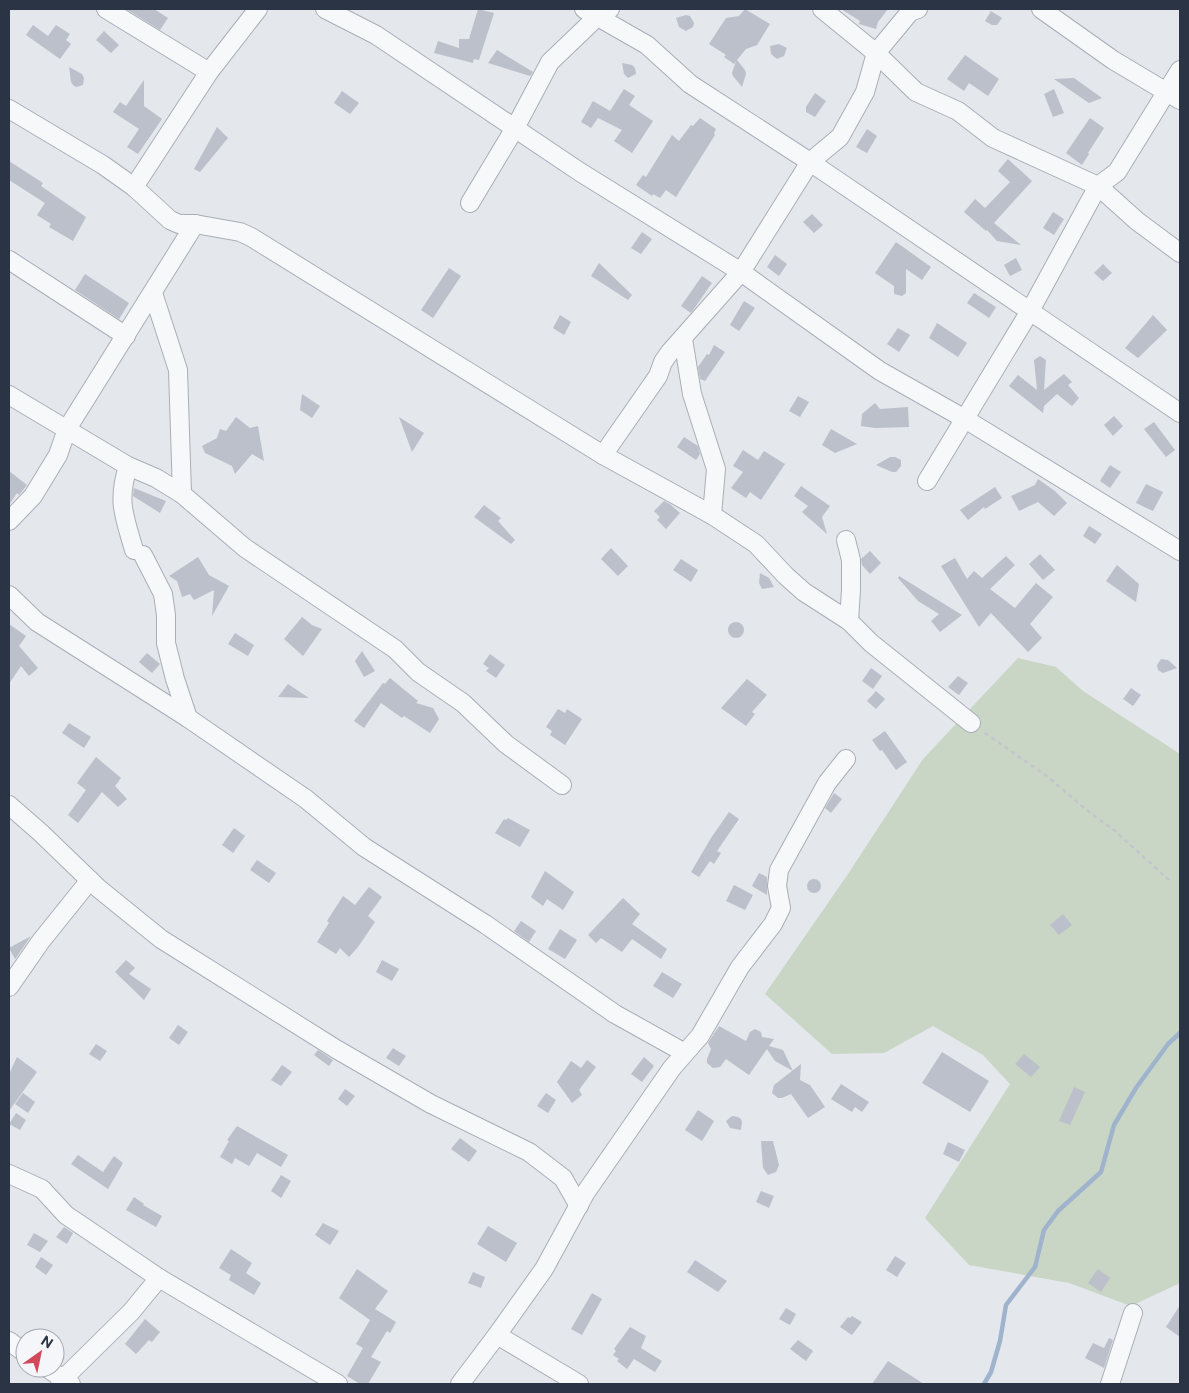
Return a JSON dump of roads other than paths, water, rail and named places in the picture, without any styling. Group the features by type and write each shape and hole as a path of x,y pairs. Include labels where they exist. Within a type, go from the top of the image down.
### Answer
{"street":[{"path":"106,9 209,72"},
{"path":"134,187 209,72 258,9"},
{"path":"325,9 355,16 376,35 580,172 741,272 880,371 965,419 1180,551"},
{"path":"822,9 876,53 916,92 958,111 993,138 1098,186 1137,220 1180,252"},
{"path":"603,455 658,376 663,362 670,352 741,272 810,162 840,137 865,92 876,53 910,12 918,9"},
{"path":"1041,9 1113,60 1173,96"},
{"path":"470,204 515,128 550,62 597,12 647,45 690,84 810,162 1180,412"},
{"path":"927,481 1030,311 1098,186 1117,172 1173,96 1180,70"},
{"path":"9,109 103,165 134,187 170,220 179,224 195,224 240,232 251,237 603,455 712,515 756,544 804,592 849,621 871,643 971,723"},
{"path":"9,521 33,496 58,455 68,429 195,224"},
{"path":"9,260 126,336"},
{"path":"153,292 178,370 182,494"},
{"path":"683,339 692,394 716,469 712,515"},
{"path":"9,395 128,466 156,478 182,494 245,548 395,649 418,672 463,703 506,744 562,785"},
{"path":"128,466 122,484 121,505 139,552 163,594 166,615 166,643 188,718"},
{"path":"846,540 851,560 852,590 849,621"},
{"path":"9,595 37,622 188,718 306,799 364,846 485,924 615,1014 685,1053"},
{"path":"460,1384 544,1269 586,1192 672,1068 700,1036 740,967 773,924 781,908 777,886 780,870 827,783 846,759"},
{"path":"9,805 90,880 161,939 328,1044 431,1104 529,1152 563,1178 579,1206"},
{"path":"9,987 41,941 90,880"},
{"path":"9,1174 42,1189 66,1216 159,1278 338,1384"},
{"path":"64,1383 131,1312 159,1278"},
{"path":"1110,1384 1133,1313"},
{"path":"497,1335 579,1384"}],"waterway":[{"path":"984,1384 991,1372 1000,1341 1006,1305 1035,1267 1044,1230 1058,1211 1101,1172 1114,1125 1136,1088 1168,1044 1180,1033"}]}
